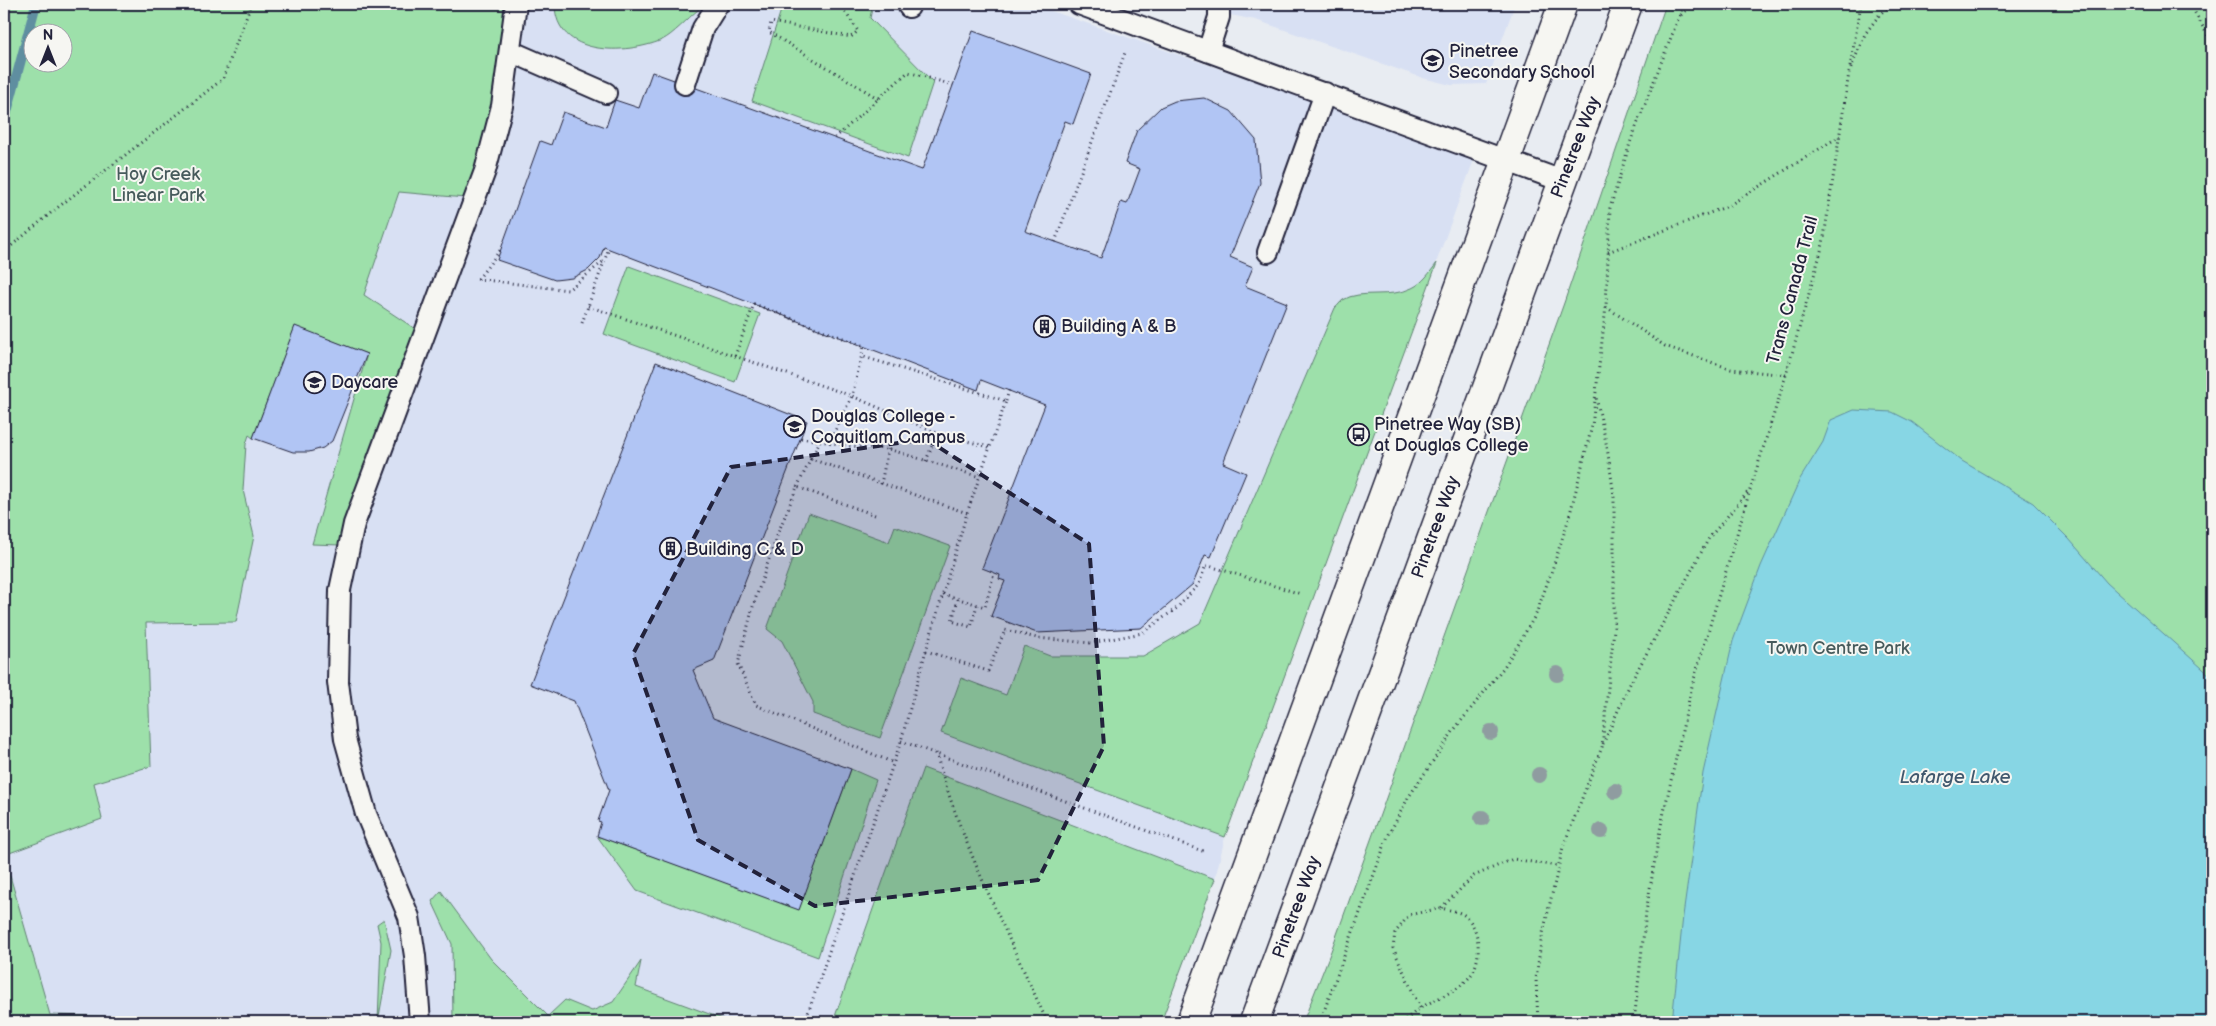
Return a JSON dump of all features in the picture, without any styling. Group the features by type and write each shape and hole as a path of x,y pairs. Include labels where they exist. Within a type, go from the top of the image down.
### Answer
{"main road":[{"path":"1192,1022 1563,4"},
{"name":"Pinetree Way","path":"1254,1022 1628,4"}],"lane":[{"path":"420,1022 415,956 409,917 372,830 345,739 338,682 340,590 354,524 485,171 502,106 516,4"},
{"path":"685,84 703,28 718,4"},
{"path":"1079,4 1325,92 1562,181"},
{"path":"1208,51 1219,17 1219,4"},
{"path":"510,51 606,93"},
{"path":"1268,252 1325,92"}],"path":[{"path":"4,252 52,212 223,79 251,4"},
{"path":"840,4 858,31 852,36 771,22 769,32 879,99"},
{"path":"1320,1022 1388,836 1408,798 1454,730 1504,667 1536,614 1573,501 1592,426 1606,307 1610,208 1625,157 1684,4"},
{"path":"1680,16 1694,4"},
{"path":"1849,73 1861,4"},
{"name":"Trans Canada Trail","path":"1606,307 1665,346 1731,369 1786,375 1823,244 1849,73 1865,34 1880,14 1891,4"},
{"path":"2190,4 2212,43"},
{"path":"1055,242 1126,49"},
{"path":"835,138 908,72 953,85"},
{"path":"1608,252 1728,206 1840,136"},
{"path":"582,322 609,248"},
{"path":"501,249 477,279 568,290 604,261"},
{"path":"736,356 754,304 864,346 852,396 829,443"},
{"path":"588,306 852,396 937,433 989,447"},
{"path":"861,356 1006,401"},
{"path":"1634,1022 1646,912 1677,750 1692,686 1786,375"},
{"path":"806,1022 894,763 943,594 1009,390"},
{"path":"1596,394 1607,447 1614,496 1614,628 1602,746"},
{"path":"926,461 937,433"},
{"path":"801,438 888,449 980,477"},
{"path":"820,441 797,487 778,533 757,594 738,664 756,705 894,763"},
{"path":"881,484 888,449"},
{"path":"811,460 968,513"},
{"path":"797,487 875,515"},
{"path":"1538,1022 1536,979 1541,942 1554,892 1557,866 1602,746 1630,684 1709,538 1750,490"},
{"path":"926,651 988,671 1005,630 1037,638 1091,644 1142,633 1177,608 1199,584 1206,565 1301,594"},
{"path":"943,594 985,608 994,573"},
{"path":"958,599 952,621 972,627 977,605"},
{"path":"901,741 1205,852"},
{"path":"936,753 948,796 978,874 1047,1022"},
{"path":"1441,908 1474,876 1513,859 1557,866"},
{"path":"1401,1022 1420,1008 1462,984 1471,975 1479,950 1473,928 1464,915 1441,908 1409,914 1395,933 1393,948 1420,1008"}],"highlighted area":[{"path":"926,439 1089,544 1104,746 1038,880 815,906 698,840 633,654 731,467"}],"shaded area":[{"name":"Douglas College - Coquitlam Campus","path":"458,4 1031,4 1475,157 1225,837 1215,879 1161,1022 51,1022 4,855"},
{"name":"Pinetree Secondary School","path":"1174,4 1515,4 1486,84 1451,85 1423,78 1256,20"}],"green space":[{"name":"Hoy Creek Linear Park","path":"4,4 511,4 495,129 465,198 399,192 364,295 417,330 340,545 312,544 367,354 295,327 253,438 249,435 246,444 243,490 254,536 236,622 146,623 151,766 94,783 102,819 4,855"},
{"path":"555,4 701,4 698,10 666,38 647,45 612,49 595,48 579,43 567,34 558,21"},
{"path":"783,4 873,4 870,18 933,82 908,158 752,101"},
{"name":"Town Centre Park","path":"1666,4 2212,4 2212,1022 1303,1022 1331,951 1564,303"},
{"path":"1437,263 1225,837 941,733 961,678 1006,695 1024,646 1050,656 1143,656 1200,623 1335,308 1343,300 1350,297 1395,293 1412,288 1429,274"},
{"path":"629,266 760,314 735,382 604,334"},
{"path":"809,513 889,542 895,526 950,546 880,738 813,714 813,702 782,641 767,629"},
{"path":"923,768 1215,879 1161,1022 833,1022"},
{"path":"851,769 876,780 818,957 637,891 597,836 799,909"},
{"path":"4,855 50,1015 343,1022 4,1022"},
{"path":"441,891 491,959 548,1016 565,1000 592,1011 613,1002 641,961 636,987 731,1022 453,1022 452,944 432,901"},
{"path":"384,919 391,950 378,1022 381,942 377,924"}],"water":[{"name":"Lafarge Lake","path":"1854,410 1892,412 1912,422 1962,461 2033,503 2069,539 2107,583 2212,677 2212,1022 1672,1022 1683,916 1703,773 1733,641 1761,566 1800,479 1823,442 1831,420"}],"building":[{"name":"Building A & B","path":"973,31 1091,74 1073,124 1065,121 1025,231 1101,258 1121,202 1127,204 1140,169 1125,163 1137,130 1161,107 1175,101 1204,98 1231,111 1256,140 1260,183 1230,257 1253,267 1245,286 1287,303 1223,463 1246,473 1211,557 1205,555 1193,584 1141,628 1037,633 991,616 1005,581 999,579 1000,575 982,568 1045,405 981,380 978,390 604,247 600,258 588,270 572,278 555,280 497,260 540,141 551,145 563,112 606,127 615,100 639,108 652,72 922,170"},
{"name":"Daycare","path":"295,326 367,354 332,441 323,448 309,452 293,452 253,438"},
{"name":"Building C & D","path":"656,362 807,421 714,661 693,670 713,718 851,769 799,910 597,836 601,822 598,821 609,790 574,701 530,684"}],"waterway":[{"path":"4,123 36,4"}],"place":[{"name":"Pinetree Secondary School","path":"1433,61"},
{"name":"Building A & B","path":"1045,326"},
{"name":"Daycare","path":"315,382"},
{"name":"Douglas College - Coquitlam Campus","path":"795,426"},
{"name":"Pinetree Way (SB) at Douglas College","path":"1358,434"},
{"name":"Building C & D","path":"670,549"}]}
